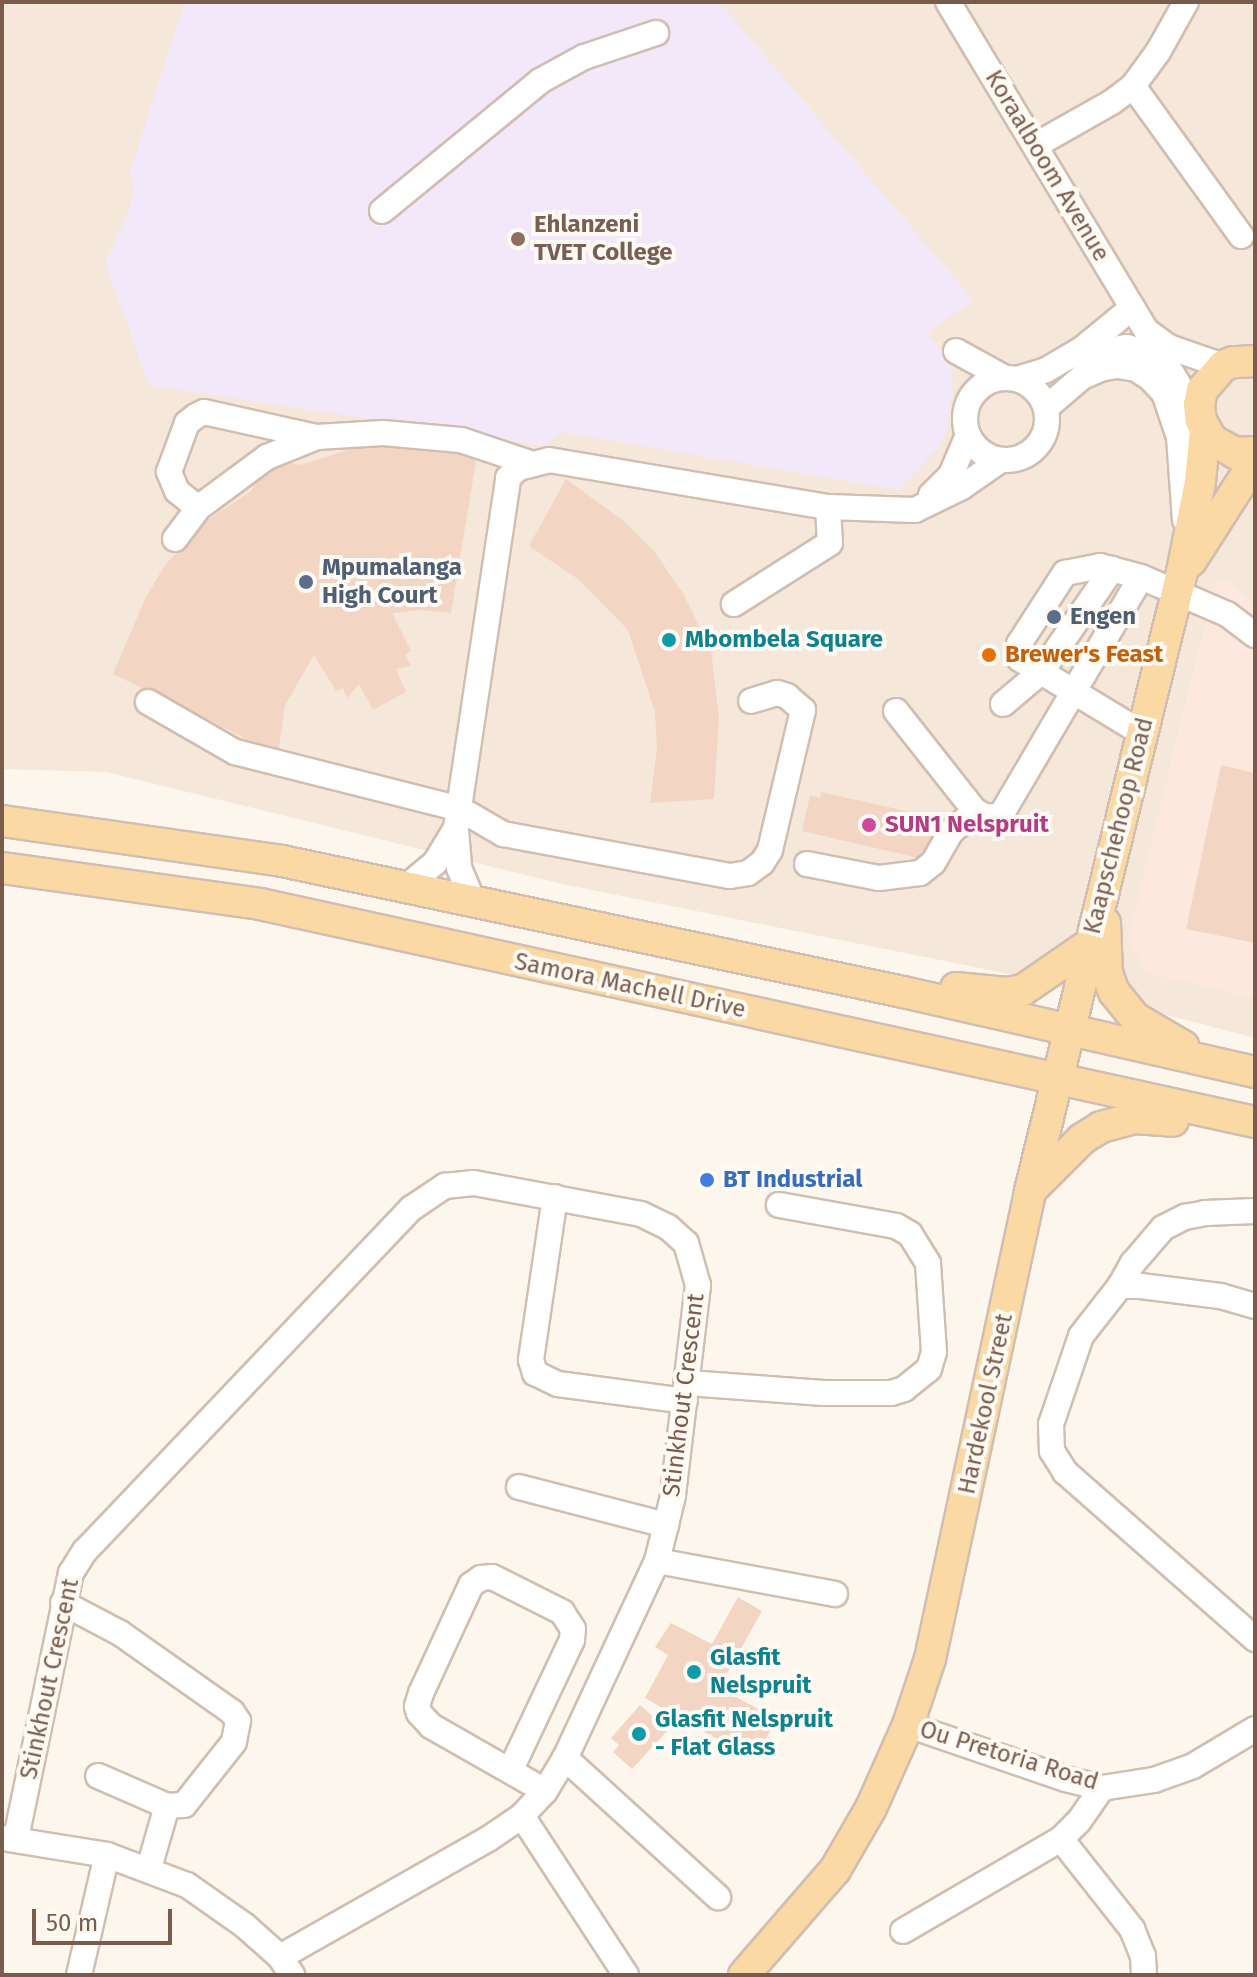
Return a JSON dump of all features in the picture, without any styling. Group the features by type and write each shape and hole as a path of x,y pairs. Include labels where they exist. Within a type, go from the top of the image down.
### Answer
{"main road":[{"name":"Kaapschehoop Road","path":"1055,1081 1142,733 1200,482 1202,390 1244,360"},
{"path":"1203,425 1223,448 1235,453 1255,452"},
{"path":"1181,571 1255,461"},
{"name":"Samora Machell Drive","path":"2,821 282,861 1255,1072"},
{"name":"Samora Machell Drive","path":"2,868 260,904 1255,1125"},
{"path":"1104,889 1107,973 1114,992 1135,1018 1214,1063"},
{"path":"767,965 1007,993 1040,982 1090,944"},
{"name":"Hardekool Street","path":"908,1725 946,1597 1055,1081"},
{"path":"1030,1191 1082,1139 1111,1123 1134,1118 1255,1125"},
{"name":"Ou Pretoria Road","path":"744,1975 835,1870 871,1808 908,1725"}],"street":[{"name":"Koraalboom Avenue","path":"948,2 1203,425"},
{"path":"1036,145 1112,102 1133,86 1158,52 1186,2"},
{"path":"382,211 540,81 584,57 656,33"},
{"path":"1133,86 1241,236"},
{"path":"1001,460 981,452 968,435 965,414 973,393 992,380 1046,370 1082,349 1132,308"},
{"path":"1146,331 1169,347 1244,360"},
{"path":"1046,408 1098,359 1114,349 1127,347 1162,358"},
{"path":"473,901 459,868 458,819 508,478 530,463 549,460 828,507 915,510 962,487 1001,460 1024,456 1041,441 1047,419 1040,395 956,351"},
{"path":"1082,377 1103,368 1127,368 1150,378 1164,393 1181,450 1181,571 1227,614 1255,635"},
{"path":"198,508 177,491 169,472 187,423 204,412 317,437 383,433 461,440 530,463"},
{"path":"915,510 951,475 968,435"},
{"path":"175,539 198,508 267,457 317,437"},
{"path":"734,604 830,543 828,507"},
{"path":"1142,733 1020,659 1019,644 1065,573 1100,566 1141,577 1181,571"},
{"path":"1003,704 1042,671 1112,569"},
{"path":"896,711 975,811 995,817 1008,809 1141,577"},
{"path":"148,702 235,752 503,834 730,876 748,873 762,863 770,850 803,710 787,696 777,693 751,701"},
{"path":"807,864 879,878 920,873 933,863 951,832 975,811"},
{"path":"406,887 435,863 458,819"},
{"name":"Stinkhout Crescent","path":"9,1838 63,1603 71,1573 85,1551 412,1208 445,1186 474,1183 641,1214 668,1227 686,1243 698,1285 666,1525 657,1561 565,1758 545,1791 522,1816 286,1966"},
{"path":"555,1197 531,1360 535,1373 558,1384 686,1392 891,1393 904,1389 929,1369 934,1352 928,1263 910,1234 896,1226 779,1205"},
{"path":"1255,1211 1205,1213 1185,1217 1163,1228 1133,1263 1120,1286 1081,1336 1051,1424 1052,1451 1065,1472 1255,1639"},
{"path":"1120,1286 1220,1296 1255,1306"},
{"path":"519,1487 666,1525"},
{"path":"657,1561 835,1594"},
{"path":"511,1769 572,1640 573,1629 562,1612 492,1577 481,1578 471,1585 417,1706 419,1713 431,1726 545,1791"},
{"path":"63,1603 120,1633 232,1712 238,1721 234,1742 191,1800 176,1807 98,1776"},
{"name":"Ou Pretoria Road","path":"908,1725 1066,1779 1102,1788 1154,1780 1193,1766 1255,1729"},
{"path":"565,1758 718,1897"},
{"path":"903,1931 1061,1839 1079,1821 1102,1788"},
{"path":"149,1868 167,1806"},
{"path":"522,1816 626,1975"},
{"path":"9,1838 107,1855 149,1868 187,1885 244,1925 286,1966"},
{"path":"1061,1839 1132,1929 1143,1956 1144,1974"},
{"path":"79,1975 107,1855"}],"shaded area":[{"path":"2,2 1255,2 1255,1038 1014,975 562,884 106,772 2,769"},
{"name":"Ehlanzeni TVET College","path":"185,2 719,2 973,300 927,333 951,363 953,384 947,429 937,449 899,490 561,432 546,446 149,385 105,262 128,215 134,191 130,172"},
{"path":"1217,578 1233,584 1255,605 1255,998 1146,973 1128,937"}],"building":[{"name":"Mpumalanga High Court","path":"426,440 478,449 451,613 420,610 392,613 411,651 405,655 411,666 396,669 406,692 373,710 359,684 347,698 343,688 336,691 314,655 285,705 279,748 242,747 241,736 113,674 145,599 165,565 205,522 251,491 264,468 286,462 301,465 354,448"},
{"name":"Mbombela Square","path":"566,479 624,521 654,551 684,595 711,650 719,718 714,799 650,803 657,748 655,712 628,630 578,579 529,546"},
{"path":"1221,765 1251,772 1255,777 1255,943 1186,929"},
{"name":"SUN1 Nelspruit","path":"821,792 937,818 927,860 802,831 810,795 820,798"},
{"name":"Glasfit Nelspruit","path":"738,1597 762,1611 719,1688 777,1719 754,1760 645,1698 668,1655 655,1647 671,1623 712,1644"},
{"name":"Glasfit Nelspruit - Flat Glass","path":"640,1705 668,1730 632,1769 613,1752 619,1745 611,1738"}],"place":[{"name":"Ehlanzeni TVET College","path":"518,239"},
{"name":"Mpumalanga High Court","path":"306,582"},
{"name":"Engen","path":"1054,617"},
{"name":"Mbombela Square","path":"669,640"},
{"name":"Brewer's Feast","path":"989,655"},
{"name":"SUN1 Nelspruit","path":"869,825"},
{"name":"BT Industrial","path":"707,1180"},
{"name":"Glasfit Nelspruit","path":"694,1672"},
{"name":"Glasfit Nelspruit - Flat Glass","path":"639,1734"}]}
